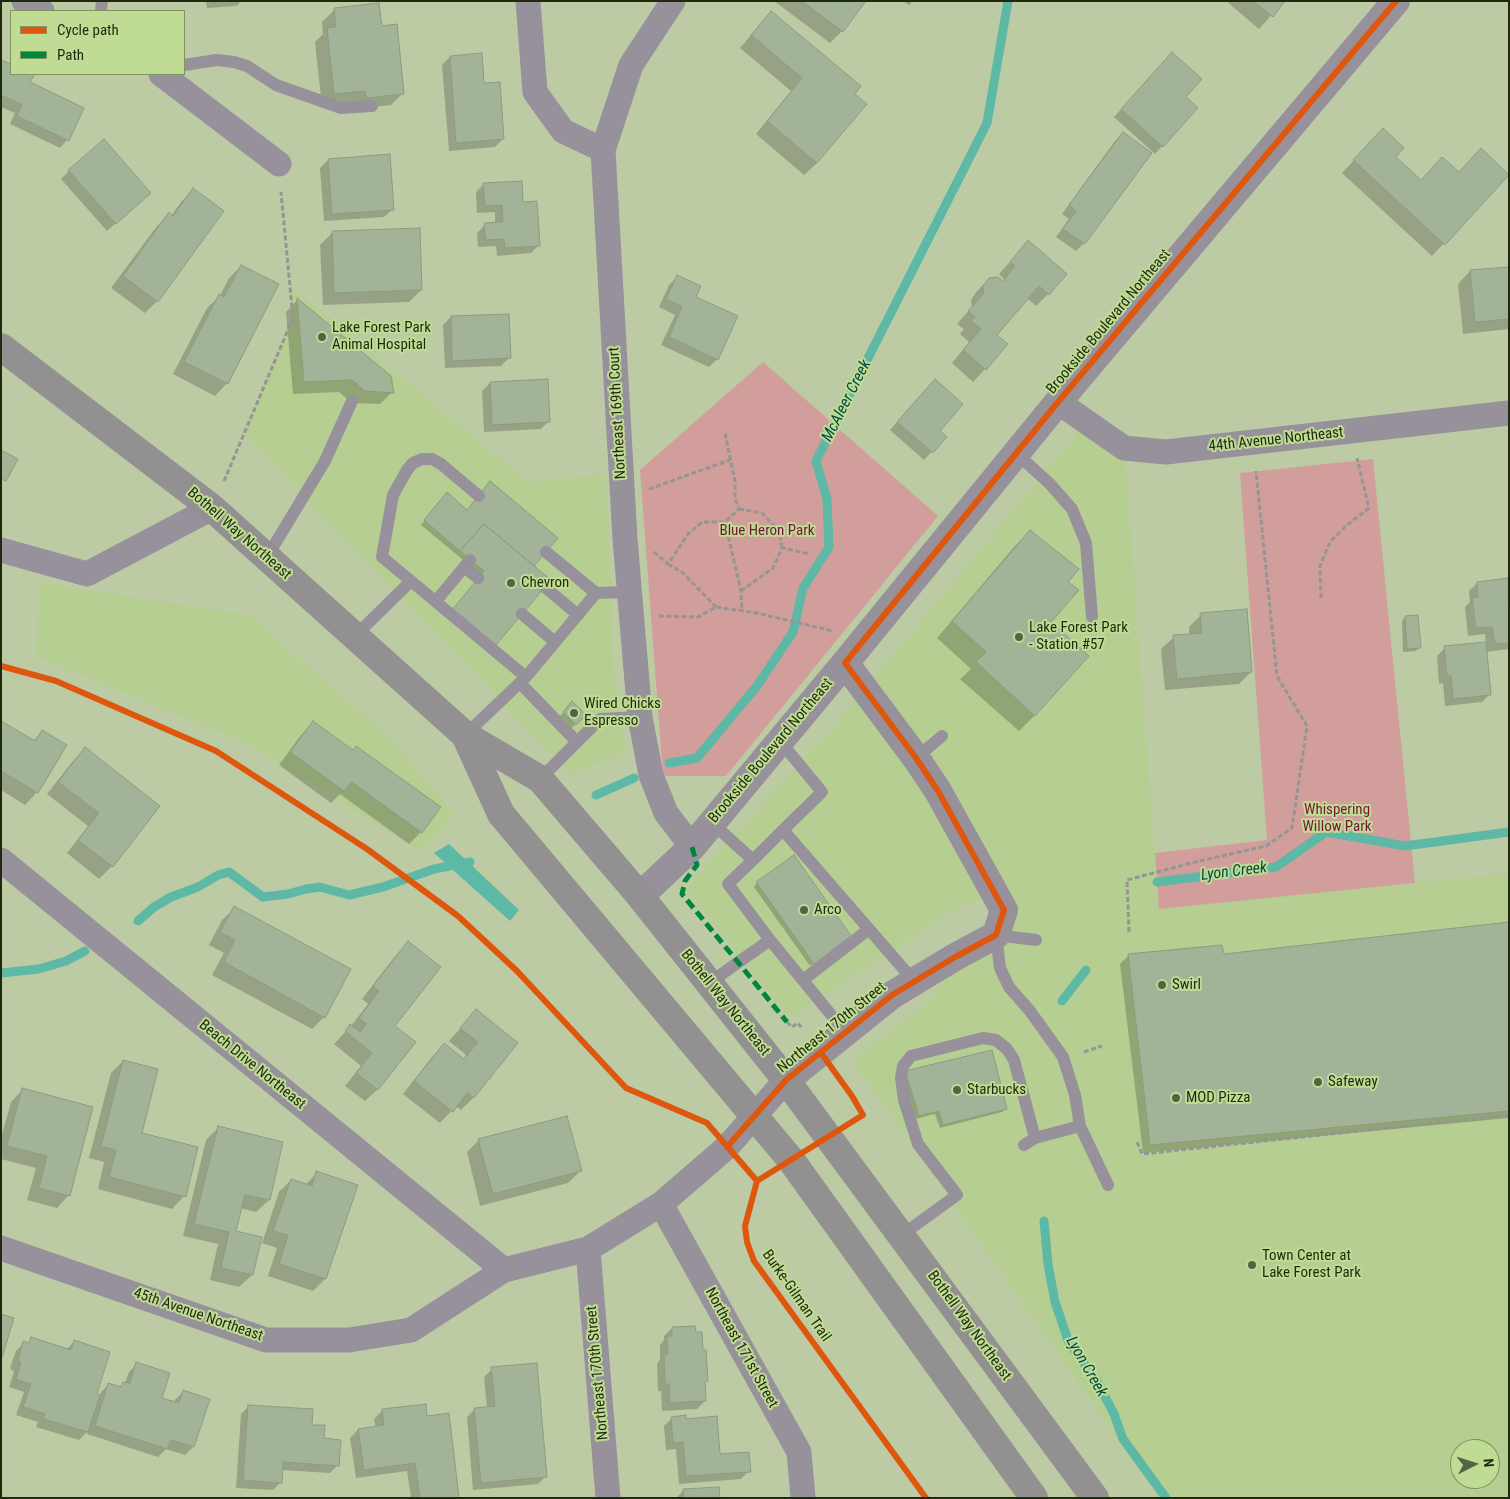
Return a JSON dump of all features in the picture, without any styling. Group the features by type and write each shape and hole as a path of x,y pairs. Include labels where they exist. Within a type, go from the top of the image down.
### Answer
{"main road":[{"name":"Bothell Way Northeast","path":"1,347 212,508 465,735 540,779 640,896 786,1080 1095,1498"},
{"name":"Bothell Way Northeast","path":"465,735 501,814 791,1160 1034,1498"}],"street":[{"path":"24,1 40,10"},
{"path":"528,1 535,92 563,131 603,150 631,65 673,1"},
{"name":"Brookside Boulevard Northeast","path":"640,896 692,847 1058,402 1396,1"},
{"path":"162,75 279,164"},
{"name":"Northeast 169th Court","path":"603,150 628,592 640,717 651,775 666,813 692,847"},
{"name":"44th Avenue Northeast","path":"1058,402 1124,448 1166,452 1509,413"},
{"path":"1,550 87,574 212,508"},
{"path":"845,663 916,758 938,791 1004,910 996,935"},
{"name":"Beach Drive Northeast","path":"1,860 504,1270"},
{"name":"Northeast 170th Street","path":"504,1270 588,1249 660,1204 727,1147 786,1080 892,995 996,935"},
{"name":"Northeast 171st Street","path":"660,1204 799,1452 803,1498"},
{"name":"45th Avenue Northeast","path":"1,1248 266,1340 349,1340 411,1330 504,1270"},
{"name":"Northeast 170th Street","path":"588,1249 608,1498"}],"lane":[{"path":"185,65 217,60 234,62 247,66 276,85 341,108 372,106"},
{"path":"266,556 325,461 352,401"},
{"path":"1016,453 1050,484 1072,509 1086,543 1092,617"},
{"path":"479,496 441,464 432,459 422,459 413,463 393,495 382,557 436,601 523,680 577,742"},
{"path":"546,552 596,594 628,592"},
{"path":"436,601 467,563 478,578"},
{"path":"355,636 411,581"},
{"path":"545,587 578,615"},
{"path":"465,735 523,680 596,594"},
{"path":"522,614 555,642"},
{"path":"540,779 600,719 640,717"},
{"path":"916,758 942,736"},
{"path":"780,741 822,792 728,884 770,940 846,1033"},
{"path":"712,823 753,860"},
{"path":"783,830 914,981"},
{"path":"803,980 869,929"},
{"path":"1036,940 996,935 1000,968 1009,987 1030,1011 1063,1057 1075,1096 1080,1126 1108,1185"},
{"path":"709,983 770,940"},
{"path":"902,1235 957,1194 918,1144 904,1100 900,1078 903,1066 911,1056 983,1038 996,1040 1007,1049 1014,1060 1030,1142 1080,1126"}],"path":[{"path":"212,508 293,318 279,164"},
{"path":"1321,598 1320,566 1330,542 1346,526 1369,508 1352,432"},
{"path":"725,433 735,481 735,499 739,509"},
{"path":"1129,932 1127,880 1266,846 1292,828 1307,726 1277,676 1259,509 1254,442"},
{"path":"640,492 730,460"},
{"path":"668,564 688,534 702,522 725,522 739,509"},
{"path":"739,509 762,513 779,531 782,548 773,568 741,591"},
{"path":"725,522 741,591 742,611"},
{"path":"782,548 810,554"},
{"path":"650,549 668,564 683,573 716,607 758,614 839,632"},
{"path":"654,610 660,617 698,617 716,607"},
{"path":"787,1022 792,1027 798,1023 801,1027"},
{"path":"1079,1054 1102,1046"},
{"path":"1137,1142 1142,1154 1509,1115"}],"shaded area":[{"path":"289,285 528,482 605,474 611,579 613,669 626,752 571,774 244,434 293,318"},
{"name":"Town Center at Lake Forest Park","path":"1086,422 1124,448 1159,909 1509,873 1509,1498 1159,1498 867,1081 855,1067 861,1053 928,1002 1012,884 956,909 789,1018 686,889 836,724"},
{"path":"39,583 249,615 387,735 455,815 419,850 246,743 36,656"}],"green space":[{"name":"Blue Heron Park","path":"763,362 938,516 726,776 663,776 640,470"},
{"name":"Whispering Willow Park","path":"1373,459 1415,883 1159,909 1155,853 1267,840 1240,473"}],"water":[{"path":"449,844 519,910 510,921 434,853"}],"building":[{"path":"802,1 866,1 843,32"},
{"path":"1253,1 1285,1 1273,17"},
{"path":"379,3 382,26 397,24 404,94 366,98 365,91 334,94 327,28 336,27 334,8"},
{"path":"771,11 861,86 855,94 867,104 817,163 767,121 802,78 751,35"},
{"path":"1172,52 1202,79 1186,97 1198,108 1163,147 1121,109"},
{"path":"482,53 484,83 500,82 504,139 456,143 450,56"},
{"path":"1,60 10,64 10,75 34,75 30,82 84,108 69,141 17,116 22,105 1,95"},
{"path":"1383,128 1404,148 1396,157 1421,180 1442,157 1459,172 1481,148 1509,175 1445,245 1353,160"},
{"path":"1123,132 1152,153 1085,244 1063,229 1076,211 1069,205"},
{"path":"104,139 151,193 116,224 68,170"},
{"path":"390,154 394,210 332,214 328,159"},
{"path":"522,181 523,202 537,201 540,246 505,248 504,239 486,240 484,223 503,222 502,205 485,206 483,183"},
{"path":"193,188 224,211 158,302 123,276 169,212 173,216"},
{"path":"420,228 422,290 334,293 332,231"},
{"path":"1028,240 1067,274 1049,295 1039,286 997,335 1008,344 986,370 963,350 981,329 971,321 975,317 968,311 984,293 983,286 989,278 998,277 1003,281 1015,266 1010,262"},
{"path":"241,265 279,284 228,384 184,362 219,294 224,297"},
{"path":"1509,267 1509,319 1475,322 1470,270"},
{"path":"677,275 701,286 696,297 738,316 718,360 669,337 682,307 666,299"},
{"name":"Lake Forest Park Animal Hospital","path":"297,298 391,376 394,393 365,391 352,380 304,382"},
{"path":"509,314 511,358 452,361 451,316"},
{"path":"548,379 550,422 492,425 490,382"},
{"path":"935,379 963,404 940,431 947,437 933,453 897,422"},
{"path":"1,450 18,459 6,481 1,479"},
{"path":"490,481 558,538 534,566 484,524 460,551 424,520 447,492 467,510"},
{"name":"Chevron","path":"484,524 551,580 495,646 452,610 484,571 460,551"},
{"name":"Lake Forest Park - Station #57","path":"1030,530 1079,569 1068,582 1079,590 1051,622 1089,656 1035,716 976,662 986,652 952,621"},
{"path":"1508,578 1509,643 1495,644 1492,627 1476,628 1472,598 1478,597 1477,582"},
{"path":"1247,609 1252,672 1177,679 1173,635 1202,633 1200,613"},
{"path":"1418,615 1421,648 1407,649 1405,616"},
{"path":"1486,642 1491,695 1453,699 1451,676 1447,676 1444,646"},
{"name":"Wired Chicks Espresso","path":"572,701 586,715 576,725 563,712"},
{"path":"1,721 35,741 42,730 67,745 38,793 1,771"},
{"path":"313,721 353,750 356,746 441,807 422,833 352,782 344,791 290,752"},
{"path":"85,747 160,806 113,867 78,840 99,813 58,782"},
{"name":"Arco","path":"794,855 852,937 814,964 756,882"},
{"path":"234,906 351,969 325,1018 224,962 235,940 220,932"},
{"path":"1509,922 1509,1111 1150,1145 1128,954 1222,945 1224,954"},
{"path":"408,941 441,967 395,1026 416,1042 378,1090 356,1073 372,1053 345,1031 350,1024 360,1032 367,1024 359,1018 379,991 373,986"},
{"path":"476,1009 518,1043 474,1098 467,1093 453,1112 414,1081 444,1043 464,1059 478,1042 460,1028"},
{"name":"Starbucks","path":"992,1050 1007,1109 943,1125 939,1111 919,1116 905,1071"},
{"path":"123,1060 158,1069 142,1133 198,1147 186,1197 109,1177 116,1150 101,1146"},
{"path":"22,1088 93,1107 70,1196 39,1188 47,1156 7,1146"},
{"path":"567,1116 582,1171 493,1194 478,1139"},
{"path":"218,1126 283,1142 270,1200 245,1195 236,1231 262,1237 253,1275 221,1268 229,1232 194,1224"},
{"path":"316,1171 358,1185 326,1279 279,1264 288,1235 273,1231 291,1179 312,1186"},
{"path":"1,1314 14,1318 1,1361"},
{"path":"695,1326 696,1332 702,1332 703,1350 706,1350 708,1381 705,1381 706,1401 670,1403 669,1384 665,1384 664,1355 668,1354 667,1336 672,1336 672,1327"},
{"path":"31,1337 71,1350 74,1340 110,1352 97,1394 100,1395 88,1432 43,1419 45,1414 23,1407 31,1384 16,1379 21,1363 18,1360 23,1341 29,1343"},
{"path":"136,1362 170,1373 162,1398 179,1403 183,1390 210,1399 194,1447 171,1440 167,1449 95,1426 108,1383 121,1387 123,1382 130,1383"},
{"path":"537,1363 547,1477 481,1483 474,1408 495,1406 491,1367"},
{"path":"426,1404 427,1416 449,1413 459,1498 420,1498 415,1463 364,1470 358,1429 384,1425 382,1409"},
{"path":"248,1405 313,1409 312,1425 325,1425 324,1438 341,1440 339,1466 283,1462 282,1483 243,1480"},
{"path":"686,1415 686,1419 717,1416 720,1454 749,1452 751,1472 686,1476 683,1442 673,1443 671,1417"},
{"path":"719,1487 720,1498 684,1498 683,1489"}],"waterway":[{"name":"McAleer Creek","path":"669,763 697,758 757,686 793,632 803,588 829,547 827,499 816,461 987,123 1008,1"},
{"name":"McAleer Creek","path":"596,795 634,778"},
{"name":"Lyon Creek","path":"1157,882 1276,867 1326,832 1405,846 1509,832"},
{"name":"McAleer Creek","path":"138,921 154,907 171,897 198,887 218,875 229,872 263,897 320,887 349,895 383,887 434,869 470,862"},
{"name":"McAleer Creek","path":"1,973 39,969 66,961 85,951"},
{"name":"Lyon Creek","path":"1062,1001 1086,970"},
{"name":"Lyon Creek","path":"1044,1221 1048,1264 1055,1302 1069,1343 1097,1381 1114,1414 1123,1439 1166,1498"}],"marked path":[{"path":"692,847 697,865 685,881 682,894 787,1022"}],"cycle path":[{"path":"727,1147 786,1080 892,995 996,935 1004,910 938,791 916,758 845,663 1058,402 1396,1"},
{"path":"1,666 56,681 216,751 367,849 458,916 517,971 626,1088 707,1123 757,1181"},
{"path":"757,1181 863,1115 852,1096 821,1053"},
{"name":"Burke-Gilman Trail","path":"757,1181 745,1226 747,1242 754,1261 926,1498"}],"place":[{"name":"Lake Forest Park Animal Hospital","path":"322,337"},
{"name":"Chevron","path":"511,583"},
{"name":"Lake Forest Park - Station #57","path":"1019,637"},
{"name":"Wired Chicks Espresso","path":"574,713"},
{"name":"Arco","path":"804,910"},
{"name":"Swirl","path":"1162,985"},
{"name":"Safeway","path":"1318,1082"},
{"name":"Starbucks","path":"957,1090"},
{"name":"MOD Pizza","path":"1176,1098"},
{"name":"Town Center at Lake Forest Park","path":"1252,1265"}]}
